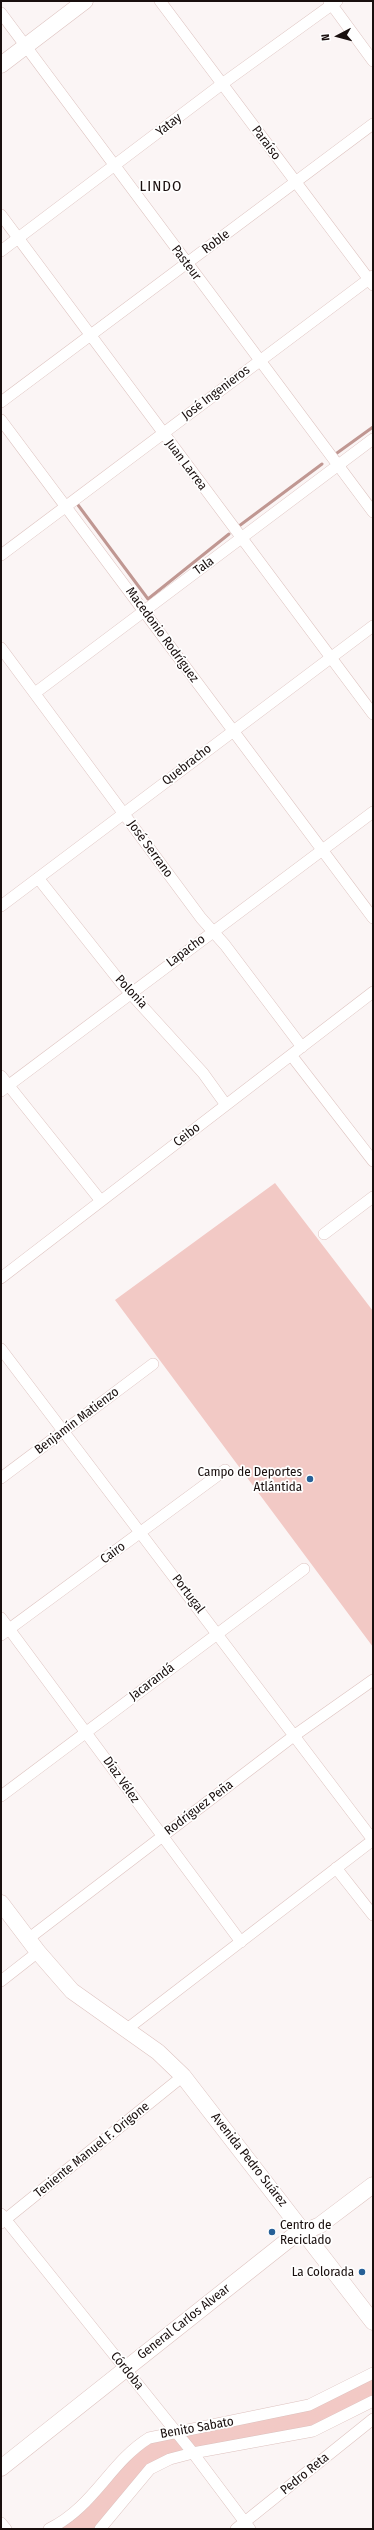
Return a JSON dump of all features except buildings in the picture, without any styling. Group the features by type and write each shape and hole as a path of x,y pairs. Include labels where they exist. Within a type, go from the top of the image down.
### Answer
{"street":[{"path":"1,65 85,1"},
{"name":"Paraíso","path":"160,1 296,183 371,280"},
{"path":"333,2 373,61"},
{"name":"Yatay","path":"1,251 333,2"},
{"name":"Pasteur","path":"1,13 186,264 260,360 373,512"},
{"name":"Roble","path":"1,402 373,124"},
{"name":"Juan Larrea","path":"1,215 162,433 373,714"},
{"name":"José Ingenieros","path":"1,555 65,505 260,360 371,280"},
{"name":"Macedonio Rodríguez","path":"1,420 145,610 231,731 373,918"},
{"name":"Tala","path":"35,693 373,439"},
{"name":"Quebracho","path":"1,906 231,731 373,626"},
{"name":"José Serrano","path":"1,648 212,931 302,1047"},
{"name":"Lapacho","path":"5,1088 212,931 373,812"},
{"name":"Polonia","path":"38,878 130,994 203,1073 226,1105"},
{"name":"Ceibo","path":"1,1278 373,992"},
{"path":"291,1055 373,1161"},
{"path":"1,1076 5,1088 101,1201"},
{"path":"324,1234 373,1197"},
{"name":"Portugal","path":"1,1349 64,1430 373,1840"},
{"name":"Benjamín Matienzo","path":"1,1478 153,1364"},
{"name":"Cairo","path":"5,1632 225,1470"},
{"name":"Jacarandá","path":"1,1796 304,1569"},
{"name":"Díaz Vélez","path":"1,1618 5,1632 87,1731 162,1836 241,1942"},
{"name":"Rodríguez Peña","path":"28,1939 295,1735 373,1680"},
{"path":"127,2029 373,1840"},
{"path":"336,1868 373,1915"},
{"name":"Avenida Pedro Suárez","path":"1,1903 38,1952 72,1991 158,2052 183,2076 373,2322"},
{"path":"1,1981 38,1952"},
{"name":"Teniente Manuel F. Origone","path":"3,2219 183,2076"},
{"name":"General Carlos Alvear","path":"1,2468 125,2368 292,2237 320,2225 373,2185"},
{"name":"Córdoba","path":"3,2219 193,2453 248,2526"},
{"name":"Benito Sabato","path":"49,2529 72,2516 85,2505 141,2443 149,2438 175,2431 252,2418 309,2405 373,2373"},
{"name":"Benito Sabato","path":"100,2529 150,2469 170,2459 193,2453 313,2431 373,2401"},
{"name":"Pedro Reta","path":"236,2529 248,2526 373,2419"},
{"path":"1,2523 6,2529"}],"shaded area":[{"name":"Campo de Deportes Atlántida","path":"275,1183 373,1311 373,1647 115,1300"},
{"path":"373,2373 373,2401 337,2420 156,2464 99,2529 49,2529 141,2443 291,2409"}],"waterway":[{"path":"337,453 373,427"},
{"path":"239,526 322,464"},
{"path":"78,505 148,599 229,534"}],"place":[{"name":"Campo de Deportes Atlántida","path":"310,1479"},
{"name":"Centro de Reciclado","path":"272,2232"},
{"name":"La Colorada","path":"362,2272"}],"district":[{"name":"LINDO","path":"161,187"}]}
